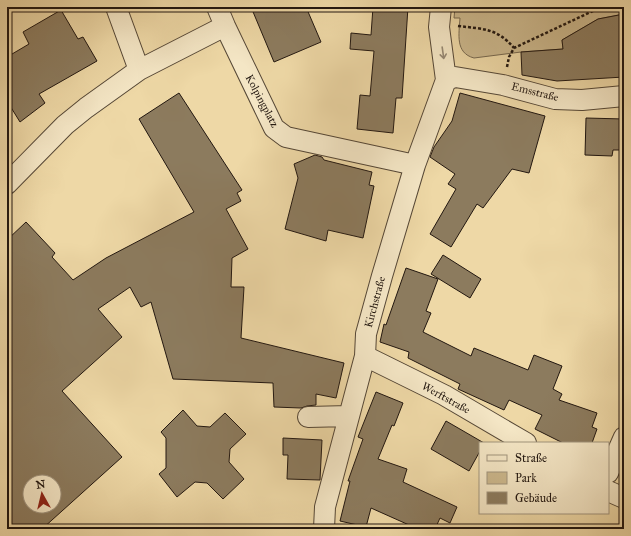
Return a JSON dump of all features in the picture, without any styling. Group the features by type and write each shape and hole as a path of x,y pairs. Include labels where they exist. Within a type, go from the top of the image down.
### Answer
{"street":[{"path":"116,7 140,70"},
{"name":"Kolpingplatz","path":"217,7 274,128 286,137 415,165"},
{"path":"441,7 439,27 446,80"},
{"path":"7,184 65,125 86,108 140,70 225,26"},
{"name":"Emsstraße","path":"446,80 455,77 503,85 555,99 582,100 624,96"},
{"name":"Kirchstraße","path":"324,529 325,507 365,356 366,334 415,165 446,80"},
{"name":"Werftstraße","path":"365,356 444,395 524,442"},
{"path":"308,417 349,416"},
{"path":"609,471 624,438"},
{"path":"609,491 624,498"}],"path":[{"path":"503,85 508,57 514,48 594,10 610,7"},
{"path":"452,25 489,29 506,39 514,48"}],"green space":[{"path":"455,7 624,7 624,14 598,19 562,40 563,49 521,52 474,58 468,56 461,47 459,36 460,18 454,18"}],"building":[{"path":"251,7 306,7 321,42 274,62"},
{"path":"373,7 408,7 402,98 396,98 393,133 357,129 360,95 370,96 374,51 350,49 351,33 371,35"},
{"path":"61,10 78,39 83,37 97,61 39,94 45,103 20,122 7,101 7,57 29,44 23,32"},
{"path":"624,14 624,77 557,81 522,75 521,52 563,49 562,40 598,19"},
{"path":"179,93 242,190 237,193 241,201 226,209 248,249 232,258 231,287 244,287 241,338 344,363 336,398 316,394 316,405 301,408 274,407 273,383 173,379 151,302 141,307 130,287 98,309 122,337 62,391 122,457 62,511 62,474 22,474 22,514 59,514 42,529 11,529 7,524 7,240 26,222 55,253 52,257 73,280 106,258 194,212 139,119"},
{"path":"460,93 545,116 529,173 512,169 483,208 477,204 451,247 430,234 456,189 448,184 455,174 430,157 434,147 452,121"},
{"path":"586,118 624,119 624,150 613,150 612,156 585,155"},
{"path":"315,155 322,157 324,160 372,172 369,185 374,186 363,238 328,230 326,241 285,229 298,178 294,164"},
{"path":"443,255 481,279 470,298 431,274"},
{"path":"406,268 438,279 426,311 431,313 423,332 471,356 474,348 528,370 534,355 562,366 553,389 562,394 559,400 597,413 592,427 597,429 592,442 561,442 535,429 542,415 509,400 504,410 458,389 460,384 408,358 409,352 380,342 384,324 386,325"},
{"path":"376,392 403,403 378,459 407,469 403,482 457,507 450,523 440,518 435,529 418,529 371,508 366,527 340,521 350,481 348,481 363,439 358,437"},
{"path":"183,410 197,426 210,427 225,413 246,434 230,449 229,462 244,479 223,499 207,483 195,482 177,497 159,474 166,468 166,438 161,432"},
{"path":"446,421 482,442 479,442 479,453 469,471 431,449"},
{"path":"283,438 322,440 320,480 287,479 288,455 283,455"}]}
